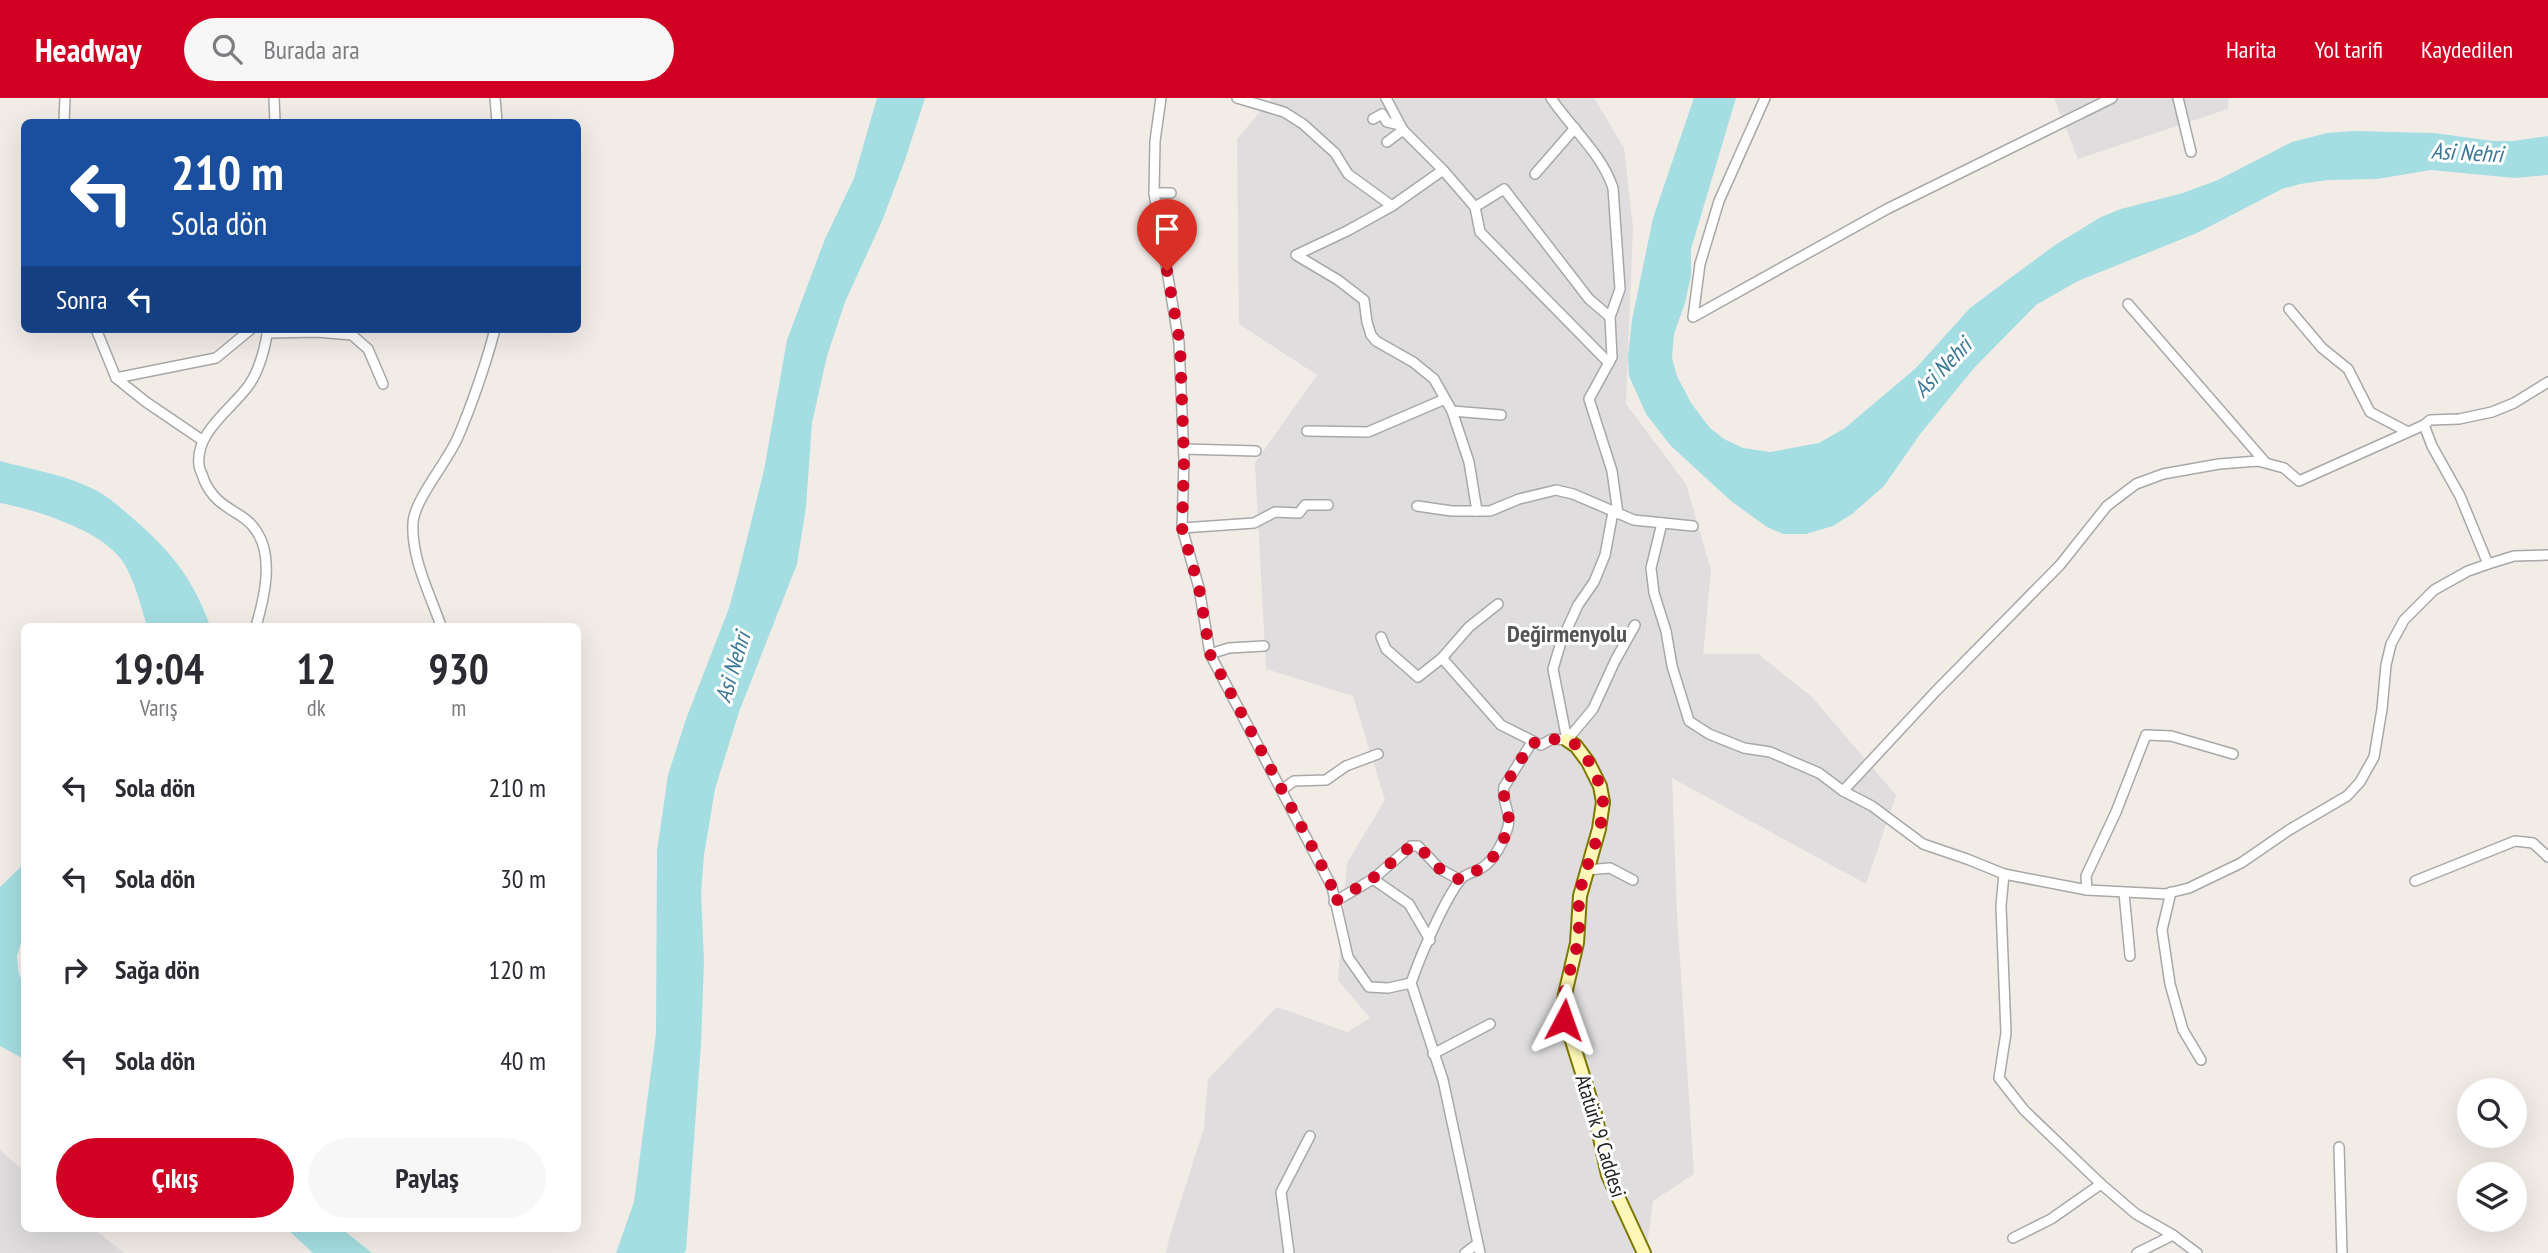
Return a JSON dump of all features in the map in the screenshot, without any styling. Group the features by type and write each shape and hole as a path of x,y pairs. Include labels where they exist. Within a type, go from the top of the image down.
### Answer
{"street":[{"path":"64,119 65,98"},
{"path":"274,98 275,119"},
{"path":"495,98 497,119"},
{"path":"1161,98 1155,141 1154,193 1180,343 1184,449 1182,528 1199,588 1210,654 1332,887 1349,957 1369,987 1388,988 1411,983"},
{"path":"1237,98 1284,112 1303,124 1335,153 1348,174 1392,206"},
{"path":"1385,98 1402,128 1475,207 1480,232 1609,363"},
{"path":"1551,98 1605,171 1613,188 1620,289 1610,317 1612,357 1589,399 1612,471 1615,513 1605,555 1594,582 1578,605 1560,642 1553,669 1567,740"},
{"path":"1765,98 1718,201 1700,264 1693,317 1887,209 2112,98"},
{"path":"2178,98 2191,152"},
{"path":"1373,119 1382,114 1387,122 1402,128"},
{"path":"1387,142 1402,128"},
{"path":"1535,174 1575,128"},
{"path":"1443,170 1392,206 1296,255 1338,280 1364,300 1367,322 1376,341 1413,362 1434,379 1452,411 1469,462 1477,511"},
{"path":"1475,207 1504,189 1589,299 1610,317"},
{"path":"1154,193 1171,194"},
{"path":"2128,304 2265,462"},
{"path":"2289,309 2322,348 2348,369 2370,412 2408,432"},
{"path":"98,333 116,378 202,440"},
{"path":"116,378 216,358 246,333"},
{"path":"257,623 263,603 266,566 262,543 257,531 248,521 223,506 209,490 198,465 202,440 250,384 260,363 267,333"},
{"path":"329,333 352,335 368,349 383,384"},
{"path":"441,623 415,548 413,520 428,487 445,465 458,437 494,333"},
{"path":"1843,792 1936,691 2060,565 2106,506 2136,484 2163,474 2219,464 2265,462 2284,468 2299,481 2430,420 2459,419 2503,408 2548,382"},
{"path":"1307,431 1368,432 1445,399"},
{"path":"1452,411 1501,415"},
{"path":"2424,425 2432,446 2460,496 2488,564"},
{"path":"1184,449 1256,452"},
{"path":"1417,506 1452,511 1490,512 1519,499 1556,490 1573,494 1634,520 1693,526"},
{"path":"1182,528 1254,523 1275,513 1300,513 1305,505 1328,505"},
{"path":"1662,523 1651,568 1654,593 1689,721 1709,734 1744,748 1770,752 1819,773 1843,792 1872,806 1923,844 2004,874 2087,890 2124,893 2171,892 2189,888 2241,863 2289,830 2347,796 2360,782 2374,757 2386,665 2391,644 2404,620 2434,590 2468,571 2514,556 2548,555"},
{"path":"1381,637 1387,649 1416,677 1443,659 1469,626 1498,604"},
{"path":"1567,740 1593,709 1615,660 1635,625"},
{"path":"1210,654 1229,648 1264,646"},
{"path":"1443,659 1501,725 1541,745 1552,739 1567,740"},
{"path":"2087,890 2086,876 2116,812 2146,735 2171,736 2233,754"},
{"name":"Atatürk 9 Caddesi","path":"1567,740 1576,746 1588,762 1602,794 1600,829 1580,897 1577,943 1564,994 1563,1012 1595,1114 1608,1175 1644,1253"},
{"path":"1465,1253 1478,1249 1443,1080 1411,983 1460,880 1482,868 1495,854 1509,823 1508,810 1502,795 1504,787 1532,742"},
{"path":"1283,789 1294,781 1325,780 1346,766 1378,754"},
{"path":"2415,881 2515,841 2533,843 2548,858"},
{"path":"1334,902 1373,878 1411,846 1418,846 1440,869 1460,880"},
{"path":"1586,870 1610,868 1633,880"},
{"path":"2004,874 2001,906 2006,1033 1999,1078 2024,1110 2101,1184 2136,1214 2173,1235 2197,1253"},
{"path":"1373,878 1409,904 1430,940"},
{"path":"2171,892 2162,930 2170,984 2183,1030 2201,1060"},
{"path":"2124,893 2130,956"},
{"path":"1433,1054 1490,1024"},
{"path":"1289,1253 1280,1192 1310,1136"},
{"path":"2339,1147 2342,1253"},
{"path":"2013,1238 2050,1219 2101,1184"},
{"path":"2137,1253 2173,1235"}],"shaded area":[{"path":"1272,98 1594,98 1624,148 1633,227 1626,404 1686,484 1711,570 1703,654 1758,654 1812,697 1896,795 1866,884 1672,778 1677,915 1694,1174 1653,1201 1646,1253 1166,1253 1204,1128 1208,1079 1277,1007 1347,1032 1370,1018 1338,980 1347,863 1385,800 1353,696 1266,669 1255,463 1317,375 1239,324 1237,139"},
{"path":"2054,98 2229,98 2228,109 2078,159"},
{"path":"0,1150 21,1168 21,1232 98,1232 124,1253 0,1253"}],"water":[{"name":"Asi Nehri","path":"877,98 925,98 882,221 845,302 827,356 812,423 806,507 797,564 739,712 715,789 704,855 701,894 704,961 701,1043 686,1250 684,1253 616,1253 634,1202 656,1033 657,851 668,775 686,719 729,608 764,470 787,340 825,239 854,178"},
{"name":"Asi Nehri","path":"1694,98 1736,98 1691,249 1691,276 1674,334 1672,358 1677,376 1691,403 1710,428 1724,439 1743,448 1770,452 1819,443 1845,428 1916,368 1970,308 2055,245 2101,217 2218,180 2292,142 2327,133 2353,131 2434,133 2493,141 2548,136 2548,175 2515,178 2431,170 2377,179 2328,180 2300,184 2282,189 2197,233 2078,281 2036,305 1974,368 1921,433 1884,486 1852,514 1833,526 1806,534 1783,534 1767,527 1731,501 1671,446 1646,414 1629,376 1632,320 1653,218"},
{"path":"0,461 57,475 100,492 156,539 178,564 196,593 209,623 146,623 125,565 103,542 69,524 0,503"},
{"path":"21,867 21,943 17,956 21,980 21,1057 0,1046 0,887"},
{"path":"290,1232 346,1232 372,1253 313,1253"}],"district":[{"name":"Değirmenyolu","path":"1567,633"}],"route":[{"path":"1167,271 1180,343 1184,460 1182,528 1199,588 1210,654 1317,856 1332,887 1334,902 1373,878 1405,854 1411,846 1418,846 1440,869 1460,880 1482,868 1495,854 1509,823 1508,810 1502,795 1504,787 1532,742 1541,745 1552,739 1567,740 1582,752 1588,762 1600,786 1603,802 1600,829 1580,897 1577,943 1564,994 1564,1020"}]}
